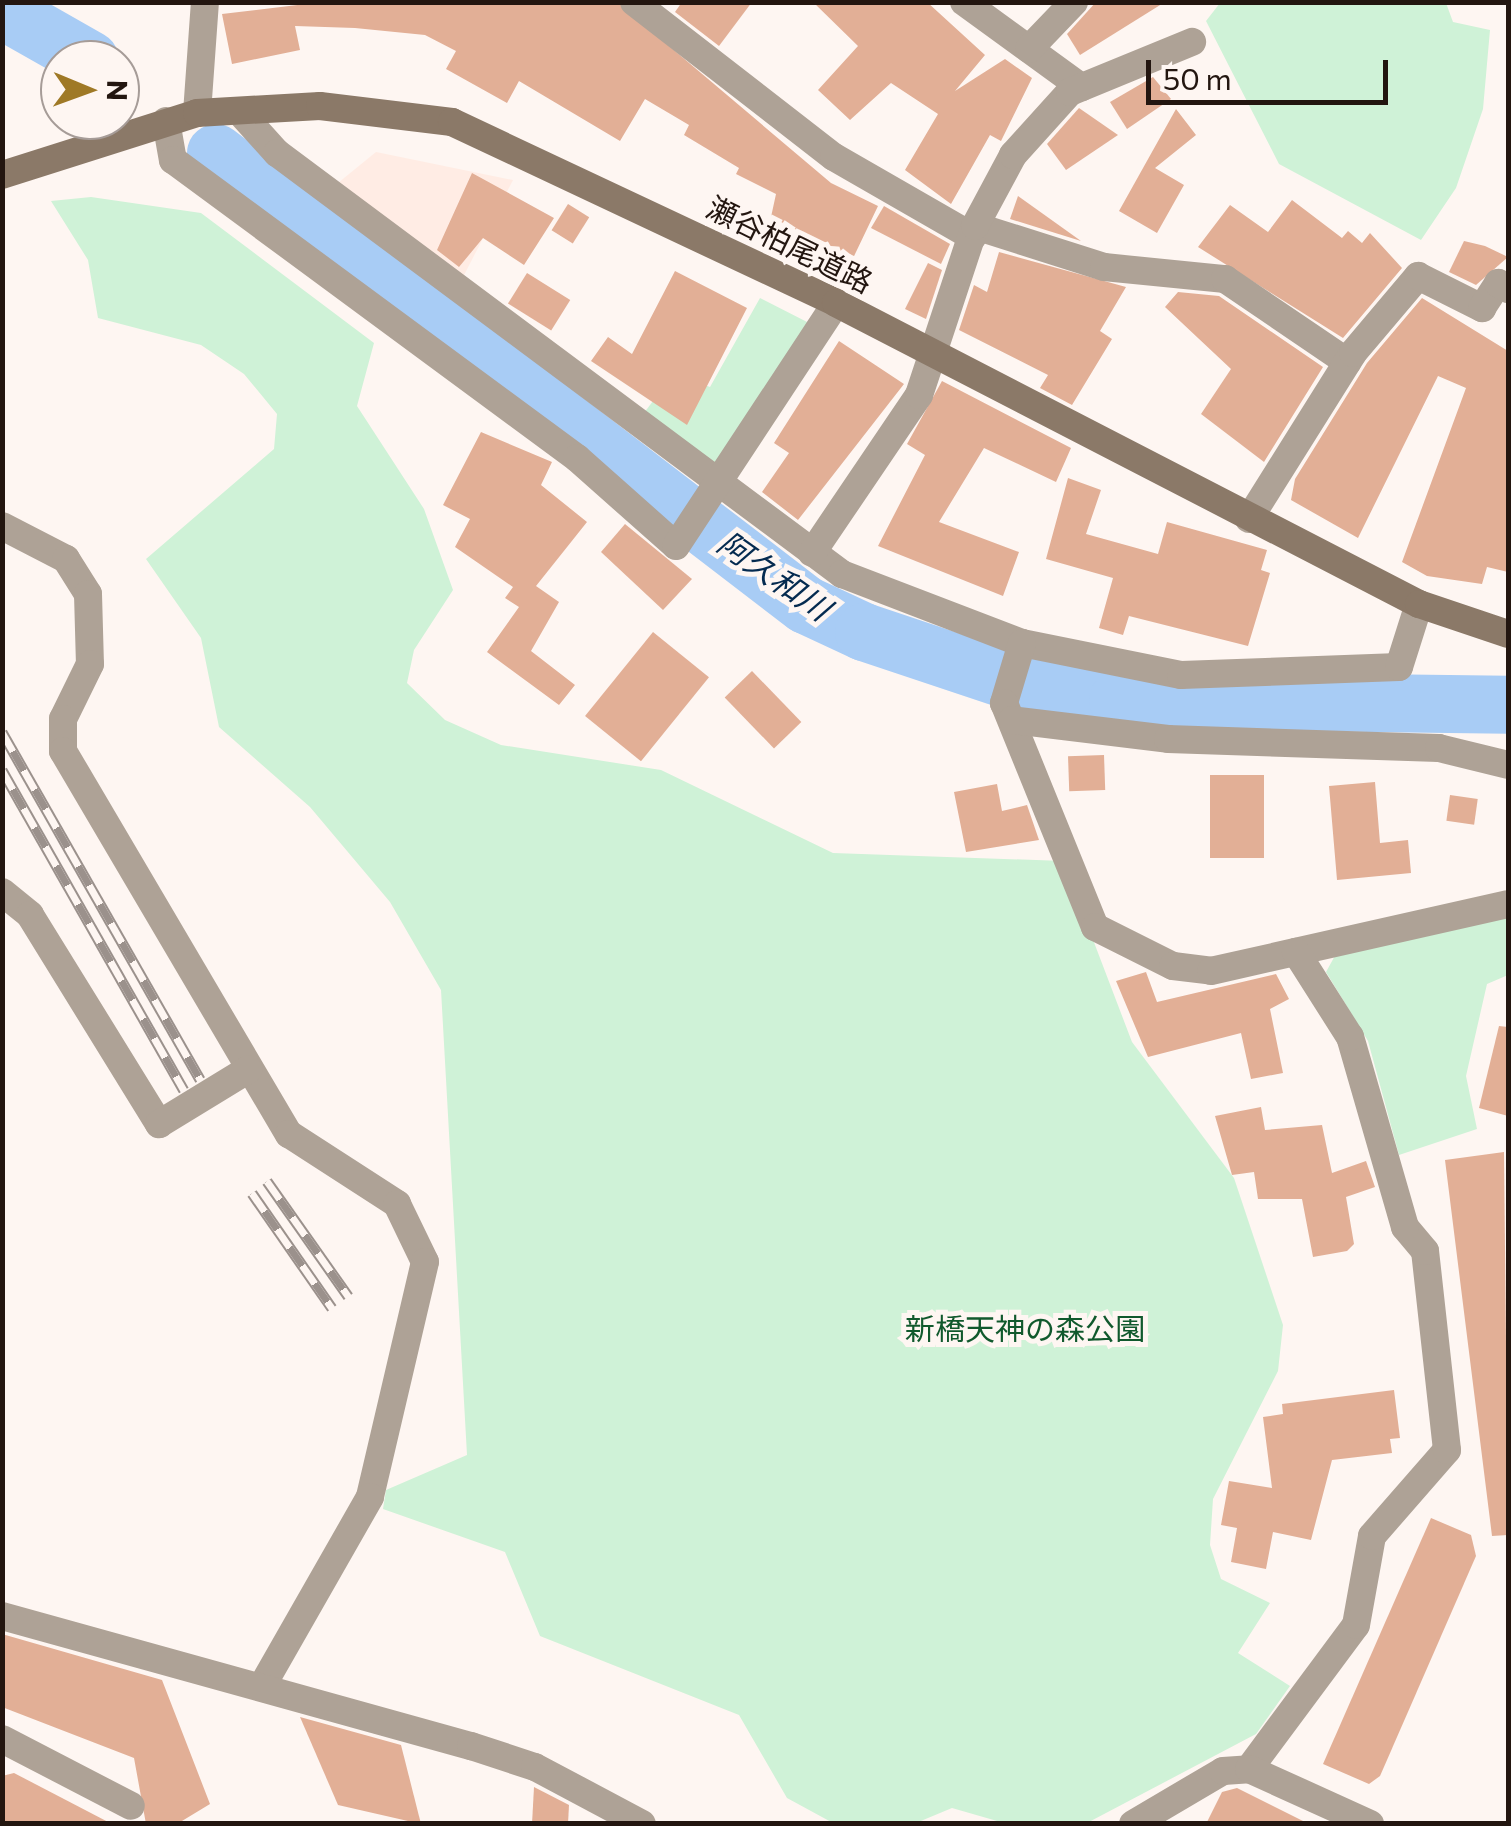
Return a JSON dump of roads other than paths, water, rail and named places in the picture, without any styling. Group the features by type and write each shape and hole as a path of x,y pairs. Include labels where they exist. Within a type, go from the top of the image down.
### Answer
{"main road":[{"name":"瀬谷柏尾道路","path":"2,175 197,114 320,106 452,122 836,302 1419,604 1508,634"}],"street":[{"path":"197,114 206,2"},
{"path":"634,2 834,157 974,232 1104,266 1226,279 1347,362"},
{"path":"964,2 1081,87"},
{"path":"1029,49 1074,2"},
{"path":"812,553 937,354 974,232 1014,155 1081,87 1192,42"},
{"path":"239,111 278,153 716,494 842,574 1020,648 1181,675 1400,666 1419,604"},
{"path":"166,121 173,160 577,458 676,546 716,494 836,302"},
{"path":"1249,518 1347,362 1418,276 1482,308 1498,283 1508,289"},
{"path":"2,526 66,559 88,594 90,664 63,719 63,752 289,1134 397,1204 425,1262 370,1497 262,1686"},
{"path":"1020,648 1008,712 1096,927 1173,966 1211,970 1508,904"},
{"path":"1008,712 1168,739 1439,748 1508,765"},
{"path":"2,892 30,915 158,1124 249,1069"},
{"path":"1248,1769 1356,1625 1372,1536 1447,1450 1425,1251 1405,1226 1350,1038 1296,952"},
{"path":"2,1616 262,1686 535,1767 642,1824"},
{"path":"2,1739 132,1806"},
{"path":"1134,1824 1223,1771 1248,1769 1370,1824"}],"waterway":[{"name":"阿久和川","path":"2,10 55,40"},
{"name":"阿久和川","path":"216,153 806,605 864,632 1034,689 1118,700 1508,705"}],"railway":[{"path":"2,732 200,1079"},
{"path":"2,770 184,1090"},
{"path":"267,1181 348,1296"},
{"path":"252,1193 332,1308"}],"park label":[{"name":"新橋天神の森公園","path":"1025,1328"}]}
